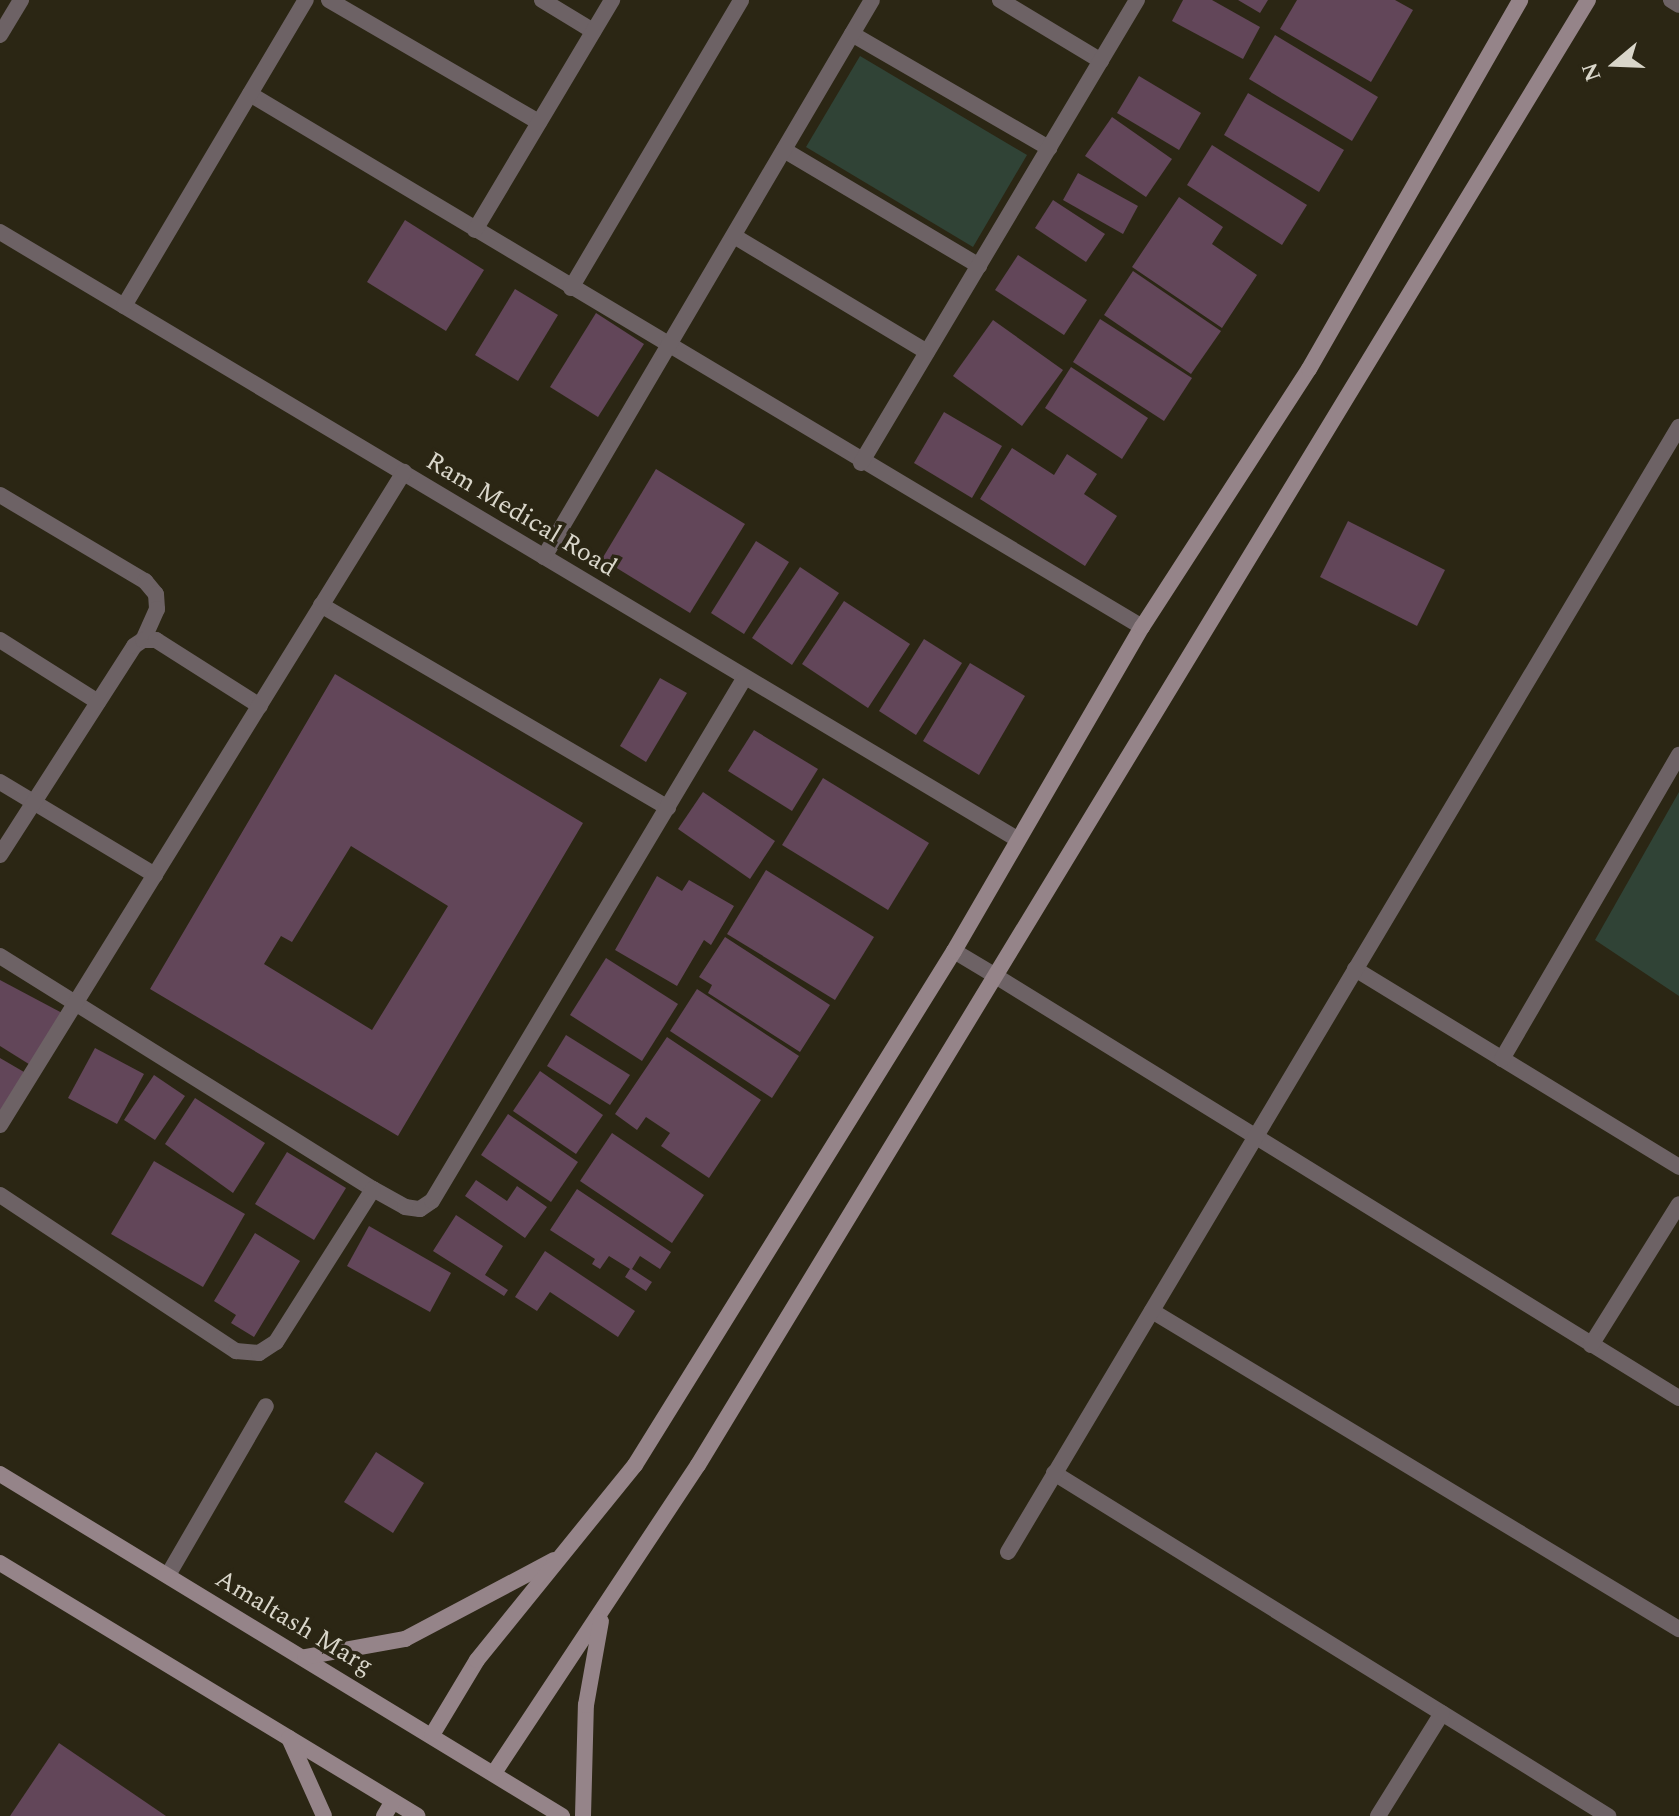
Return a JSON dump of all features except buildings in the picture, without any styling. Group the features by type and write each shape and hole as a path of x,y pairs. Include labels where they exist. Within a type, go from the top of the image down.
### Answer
{"street":[{"path":"0,35 21,0"},
{"path":"124,306 306,0"},
{"path":"329,0 539,122"},
{"path":"542,0 593,31"},
{"path":"475,230 612,0"},
{"path":"571,288 741,0"},
{"path":"544,557 872,0"},
{"path":"1000,0 1101,61"},
{"path":"861,463 1137,0"},
{"path":"432,1735 477,1660 635,1465 954,951 1142,627 1309,369 1520,0"},
{"path":"494,1773 602,1616 1588,0"},
{"path":"1671,0 1679,5"},
{"path":"852,34 1049,148"},
{"path":"250,94 861,463 1142,627"},
{"path":"784,150 979,266"},
{"name":"Ram Medical Road","path":"0,232 1017,839"},
{"path":"734,236 927,352"},
{"path":"1008,1552 1679,427"},
{"path":"0,1125 404,472"},
{"path":"0,495 145,581 156,594 157,609 143,640 134,646 0,855"},
{"path":"321,605 668,808"},
{"path":"0,640 98,702"},
{"path":"143,640 156,640 260,706"},
{"path":"0,956 373,1189 405,1207 420,1209 432,1201 745,677"},
{"path":"1502,1059 1679,755"},
{"path":"0,782 155,875"},
{"path":"954,951 1254,1139 1679,1398"},
{"path":"1355,969 1679,1167"},
{"path":"0,1195 236,1351 259,1353 276,1342 373,1189"},
{"path":"1591,1345 1679,1204"},
{"path":"1152,1311 1679,1629"},
{"path":"168,1575 266,1406"},
{"path":"1054,1473 1608,1816"},
{"name":"Amaltash Marg","path":"0,1474 562,1816"},
{"path":"305,1657 405,1639 559,1558"},
{"path":"0,1563 289,1738 388,1809 417,1816"},
{"path":"583,1816 586,1705 602,1616"},
{"path":"1378,1816 1442,1713"},
{"path":"289,1738 324,1816"}],"green space":[{"path":"860,56 1027,155 973,247 806,147"},
{"path":"1679,792 1679,996 1595,940"}]}
